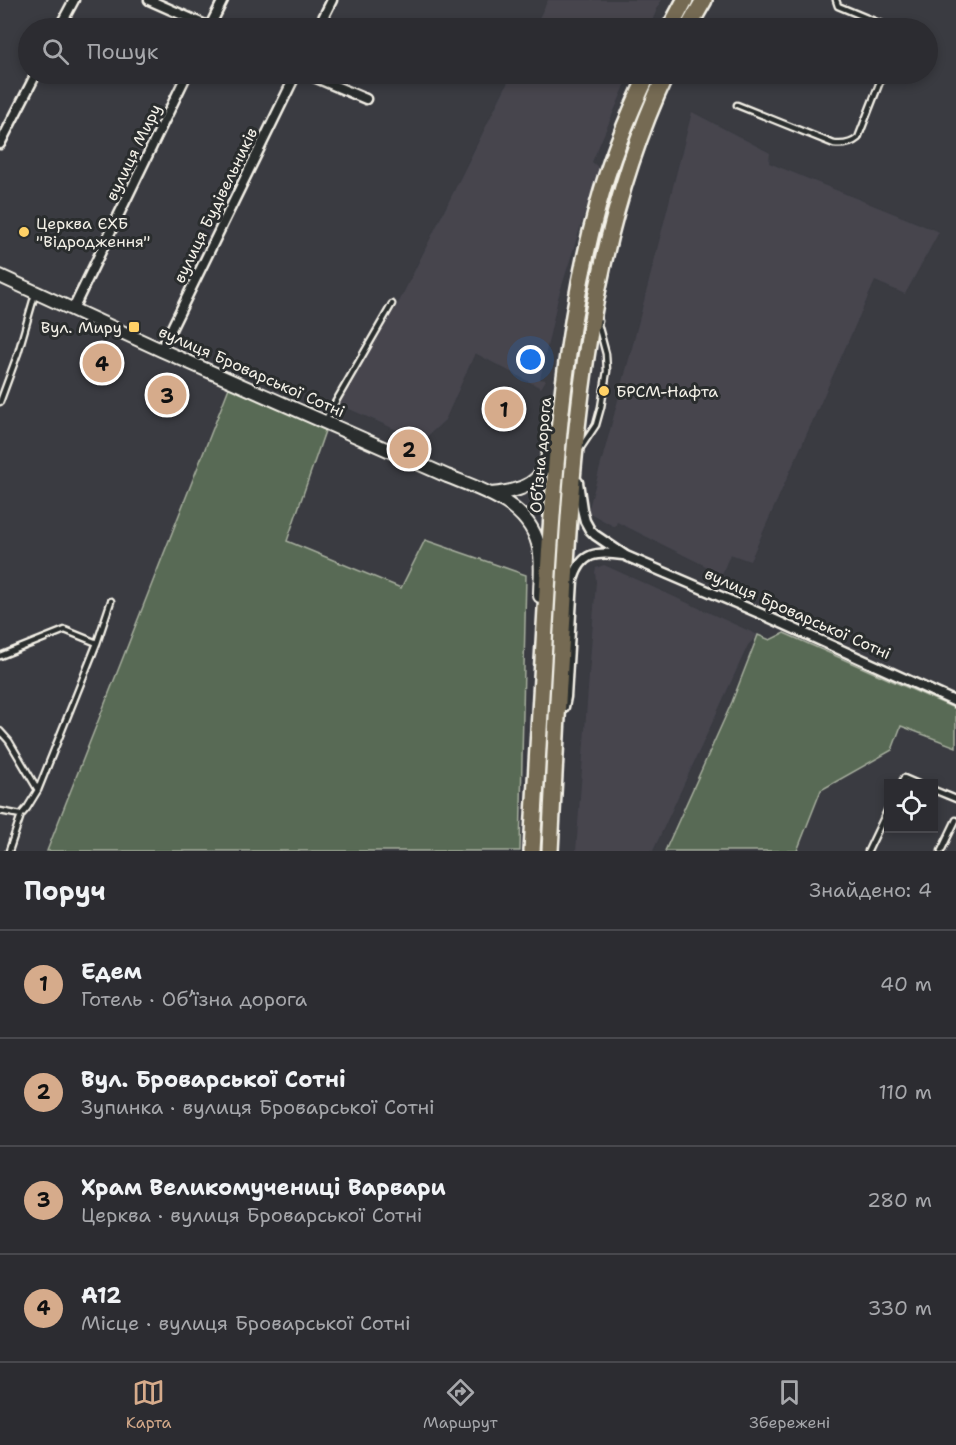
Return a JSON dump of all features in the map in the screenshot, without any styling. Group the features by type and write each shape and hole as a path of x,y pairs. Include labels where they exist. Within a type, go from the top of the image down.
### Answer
{"highway":[{"path":"675,18 685,0"},
{"path":"694,18 704,0"},
{"name":"Обʼїзна дорога","path":"532,851 555,461 569,343 581,274 598,205 618,146 644,84"},
{"name":"Обʼїзна дорога","path":"550,851 571,487 589,330 616,210 634,151 661,84"}],"street":[{"path":"64,18 74,0"},
{"path":"149,0 188,18"},
{"path":"215,18 223,0"},
{"path":"323,18 332,0"},
{"path":"0,144 31,84"},
{"name":"вулиця Миру","path":"73,309 182,84"},
{"name":"вулиця Будівельників","path":"161,350 291,84"},
{"path":"331,84 366,99"},
{"path":"491,494 516,491 528,485 538,478 545,467 551,444 562,347 581,274"},
{"name":"вулиця Броварської Сотні","path":"0,276 161,350 491,494 520,514 527,521 539,545 537,753"},
{"name":"вулиця Броварської Сотні","path":"577,427 578,488 585,521 595,535 626,556 956,702"},
{"name":"вулиця Броварської Сотні","path":"555,754 566,697 573,580 576,570 589,556 599,553 626,556"}],"lane":[{"path":"836,0 838,6 867,18"},
{"path":"737,105 834,144 848,144 858,138 879,84"},
{"path":"612,256 616,210"},
{"path":"0,402 36,292"},
{"path":"326,422 392,304"},
{"path":"571,487 579,451 596,425 608,370 598,324 601,313"},
{"path":"9,851 21,815 38,790 97,643 111,601"},
{"path":"0,656 65,630 97,643"},
{"path":"0,731 9,741 38,790"},
{"path":"938,792 956,799"},
{"path":"0,810 21,815"},
{"path":"868,851 884,817"},
{"path":"941,851 956,820"}],"shaded area":[{"path":"548,0 661,0 653,18 539,18"},
{"path":"507,84 626,84 592,162 599,168 558,298 540,379 546,380 541,388 475,353 445,420 422,441 338,404 400,300"},
{"path":"692,112 770,153 769,163 939,232 905,294 875,281 750,561 730,554 722,574 617,522 615,527 588,512"},
{"path":"604,565 758,635 748,645 653,851 576,851 595,572 596,568"}],"green space":[{"path":"232,380 326,428 287,541 401,588 425,540 526,575 520,851 47,851"},
{"path":"784,633 956,709 956,747 901,726 892,750 821,790 797,851 665,851 732,702 758,635 770,640"}],"place":[{"name":"Церква ЄХБ \"Відродження\"","path":"24,232"},
{"name":"Вул. Миру","path":"134,327"},
{"name":"А12","path":"102,363"},
{"name":"БРСМ-Нафта","path":"604,391"},
{"name":"Храм Великомучениці Варвари","path":"167,395"},
{"name":"Едем","path":"504,409"},
{"name":"Вул. Броварської Cотні","path":"409,449"}]}
